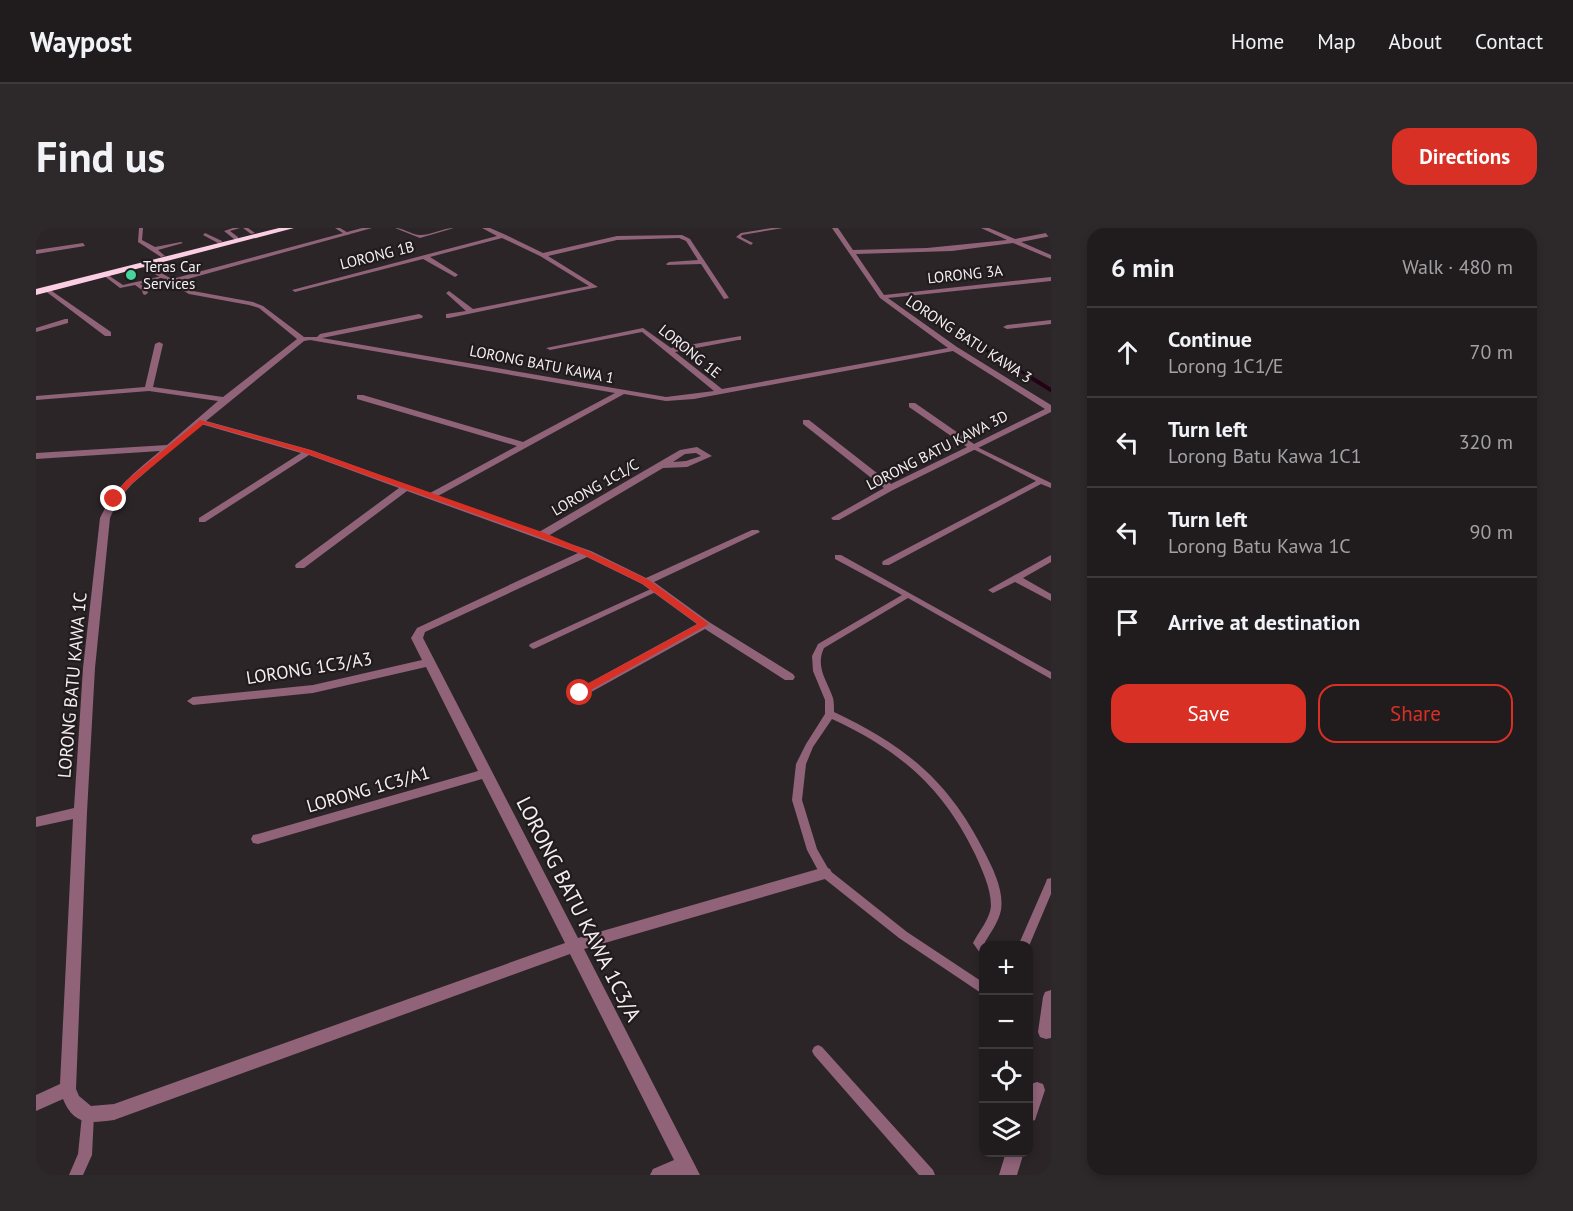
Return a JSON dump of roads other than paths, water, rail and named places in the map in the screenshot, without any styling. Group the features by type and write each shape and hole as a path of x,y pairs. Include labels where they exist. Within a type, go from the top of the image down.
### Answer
{"highway":[{"path":"39,289 158,253 220,242 237,233 274,228"},
{"path":"39,289 290,228"}],"street":[{"path":"170,282 369,228"},
{"path":"449,316 595,287 542,255 485,228"},
{"path":"494,231 506,228"},
{"name":"LORONG BATU KAWA 3","path":"835,228 882,297 954,348 1051,409"},
{"path":"984,228 1051,257"},
{"path":"852,252 915,252 1018,242 1051,234"},
{"name":"LORONG 1B","path":"295,290 504,236"},
{"path":"542,255 617,238 680,236 688,240 726,298"},
{"path":"38,252 83,245"},
{"path":"425,257 455,275"},
{"path":"669,264 702,262"},
{"name":"LORONG BATU KAWA 1","path":"143,265 191,293 243,301 261,307 306,338 460,362 621,393 666,399 720,392 954,348"},
{"name":"LORONG 3A","path":"882,297 1051,279"},
{"path":"39,289 108,334"},
{"path":"449,293 472,312"},
{"path":"306,338 419,316"},
{"path":"36,330 65,321"},
{"path":"1007,327 1051,322"},
{"name":"LORONG 1E","path":"550,348 643,330 720,392"},
{"name":"LORONG BATU KAWA 1C","path":"68,1089 80,812 89,668 105,518 118,493 168,448 202,422 225,400 306,338"},
{"path":"669,351 738,338"},
{"path":"149,389 159,344"},
{"path":"36,398 149,389 225,400"},
{"path":"429,497 621,393"},
{"path":"360,397 526,446"},
{"path":"912,405 973,447"},
{"name":"LORONG BATU KAWA 3D","path":"837,518 890,488 1051,409"},
{"path":"202,422 308,452 429,497 542,535 587,554 646,582 705,624 789,676"},
{"path":"806,422 890,488"},
{"path":"36,456 168,448"},
{"path":"202,520 308,452"},
{"name":"LORONG 1C1/C","path":"542,535 663,465"},
{"path":"300,566 405,488"},
{"path":"646,582 755,532"},
{"name":"LORONG BATU KAWA 1C3/A","path":"587,554 421,630 417,638 688,1170"},
{"path":"993,590 1051,558"},
{"path":"1015,578 1051,598"},
{"path":"580,693 705,624"},
{"name":"LORONG 1C3/A3","path":"193,701 313,689 429,662"},
{"name":"LORONG 1C3/A1","path":"258,839 487,773"},
{"path":"36,822 80,812"},
{"path":"36,1103 68,1089 73,1102 88,1115 114,1112 573,946 825,873"},
{"path":"1046,1032 1051,997"},
{"path":"1033,1103 1037,1090"},
{"path":"1008,1175 1013,1157"},
{"path":"660,1175 688,1170"}],"lane":[{"path":"141,228 140,241 158,253 181,243"},
{"path":"337,228 348,234"},
{"path":"397,228 420,237 452,228"},
{"path":"751,244 738,237 741,234 781,228"},
{"path":"205,234 220,242"},
{"path":"105,274 120,286 162,277"},
{"path":"136,284 146,291 145,293"},
{"path":"973,447 1051,486"},
{"path":"886,563 1041,481"},
{"path":"838,557 1051,676"},
{"path":"533,646 656,590"},
{"path":"908,595 821,646 816,656 817,671 829,700 830,714 809,746 801,764 797,800 812,850 825,873 903,935 979,987"},
{"path":"830,714 854,724 894,747 920,767 950,803 974,838 994,886 996,908 980,941"},
{"path":"1025,941 1048,883 1051,882"},
{"path":"818,1051 928,1175"},
{"path":"76,1175 85,1155 88,1115"}],"waterway":[{"path":"963,336 1032,378"},
{"path":"1030,377 1051,390"}],"place":[{"name":"Teras Car Services","path":"131,275"}]}
